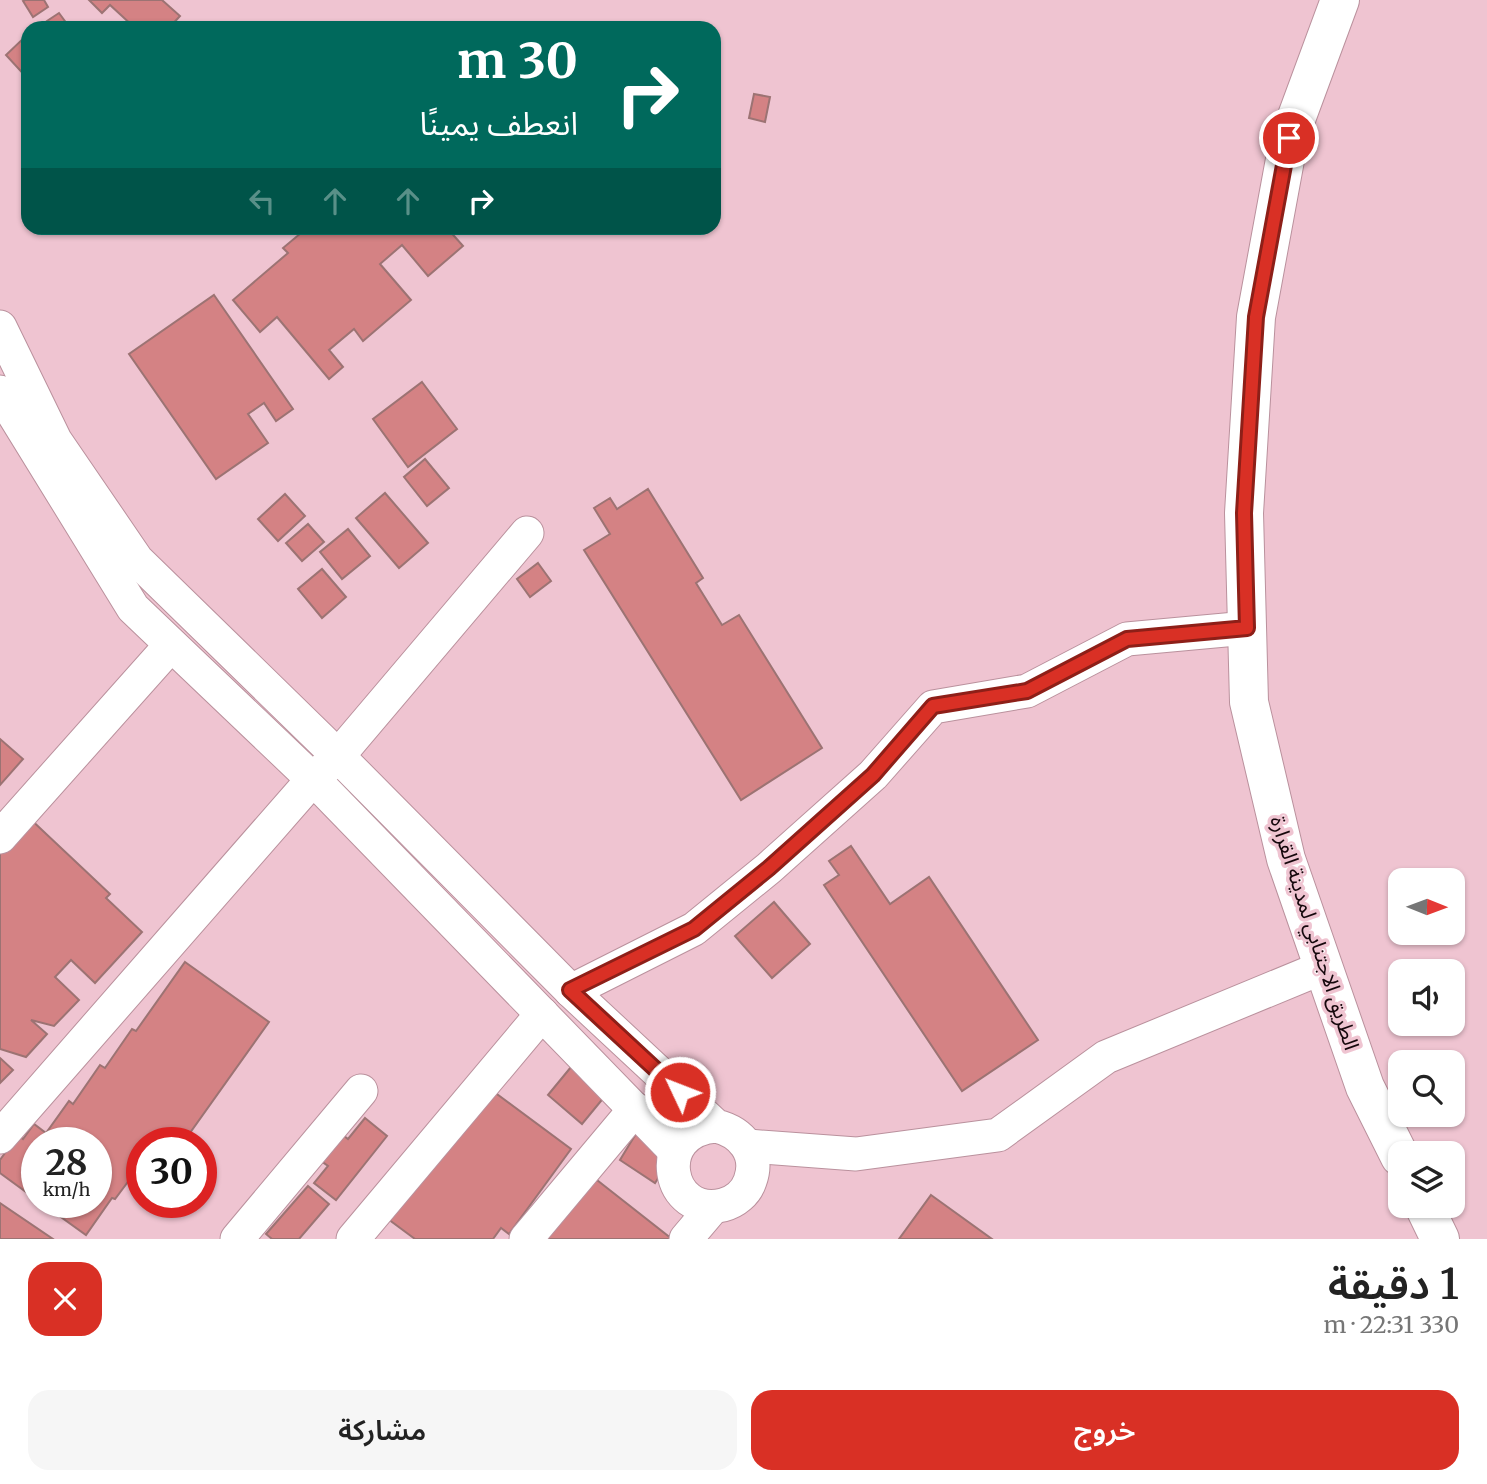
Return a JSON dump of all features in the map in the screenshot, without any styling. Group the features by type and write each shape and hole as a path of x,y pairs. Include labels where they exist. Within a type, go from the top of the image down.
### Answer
{"main road":[{"name":"الطريق الاجتنابي لمدينة القرارة","path":"1340,0 1289,138 1256,317 1244,513 1249,702 1286,859 1365,1087 1392,1141"},
{"path":"1430,1218 1440,1239"}],"street":[{"path":"0,327 55,440 137,560 570,990 716,1126"},
{"path":"0,392 132,608 313,779 675,1151"},
{"path":"0,1137 313,779 338,757 527,533"},
{"path":"570,990 694,929 769,868 873,775 933,706 1027,691 1127,639 1247,628"},
{"path":"0,837 172,645"},
{"path":"748,1146 856,1154 998,1135 1106,1057 1324,967"},
{"path":"368,1234 542,1014"},
{"path":"237,1239 361,1091"},
{"path":"526,1239 635,1109"},
{"path":"703,1127 729,1129 739,1135 748,1146 753,1159 753,1173 748,1186 739,1197 727,1204 713,1207 700,1205 687,1198 679,1188 674,1177 675,1151 682,1140 692,1132 703,1127"},
{"path":"686,1239 713,1207"}],"building":[{"path":"44,0 48,7 33,17 23,1"},
{"path":"89,0 162,0 180,16 175,21 127,21 110,5 102,13"},
{"path":"59,13 65,21 47,21"},
{"path":"21,41 21,71 6,55"},
{"path":"754,94 770,97 765,122 749,118"},
{"path":"299,235 453,235 463,246 428,276 402,245 380,264 411,300 363,341 354,329 329,350 343,367 329,379 277,317 260,332 233,300 288,253 283,248"},
{"path":"214,295 293,409 276,421 264,403 248,414 268,443 216,479 129,354"},
{"path":"422,382 457,429 408,467 373,419"},
{"path":"425,459 449,488 427,506 404,477"},
{"path":"648,489 703,578 696,583 722,625 739,615 822,748 741,800 584,550 610,534 594,508 610,498 617,509"},
{"path":"385,493 428,543 399,568 356,518"},
{"path":"285,494 305,516 278,541 258,519"},
{"path":"308,524 324,542 302,561 286,543"},
{"path":"348,529 370,556 342,579 320,552"},
{"path":"538,563 551,581 530,597 517,579"},
{"path":"322,569 346,597 322,618 298,589"},
{"path":"0,739 23,759 0,785"},
{"path":"25,814 110,894 106,898 142,932 95,983 71,960 55,977 79,1000 54,1026 31,1020 47,1034 26,1057 0,1049 0,841"},
{"path":"851,846 890,904 929,877 1038,1040 962,1091 824,885 839,875 829,861"},
{"path":"774,902 810,944 772,978 735,936"},
{"path":"185,962 269,1022 194,1127 126,1127 126,1184 115,1199 112,1198 112,1127 50,1127 69,1101 73,1104 100,1065 105,1068 132,1029 136,1031"},
{"path":"585,1050 619,1079 582,1124 548,1095"},
{"path":"0,1058 13,1070 0,1083"},
{"path":"482,1083 571,1149 509,1234 501,1228 493,1239 415,1239 384,1216"},
{"path":"365,1118 387,1136 336,1200 314,1183 328,1166 317,1158 339,1132 348,1139"},
{"path":"637,1132 673,1155 655,1183 620,1160"},
{"path":"18,1135 21,1137 21,1188 0,1173 0,1160"},
{"path":"588,1173 672,1239 538,1239"},
{"path":"308,1186 329,1204 299,1239 272,1239 266,1234"},
{"path":"931,1195 992,1239 899,1239"},
{"path":"0,1203 53,1239 0,1239"},
{"path":"62,1218 98,1218 86,1235"}],"route":[{"path":"680,1092 570,990 694,929 769,868 873,775 933,706 1027,691 1127,639 1247,628 1244,513 1256,317 1289,138"}]}
